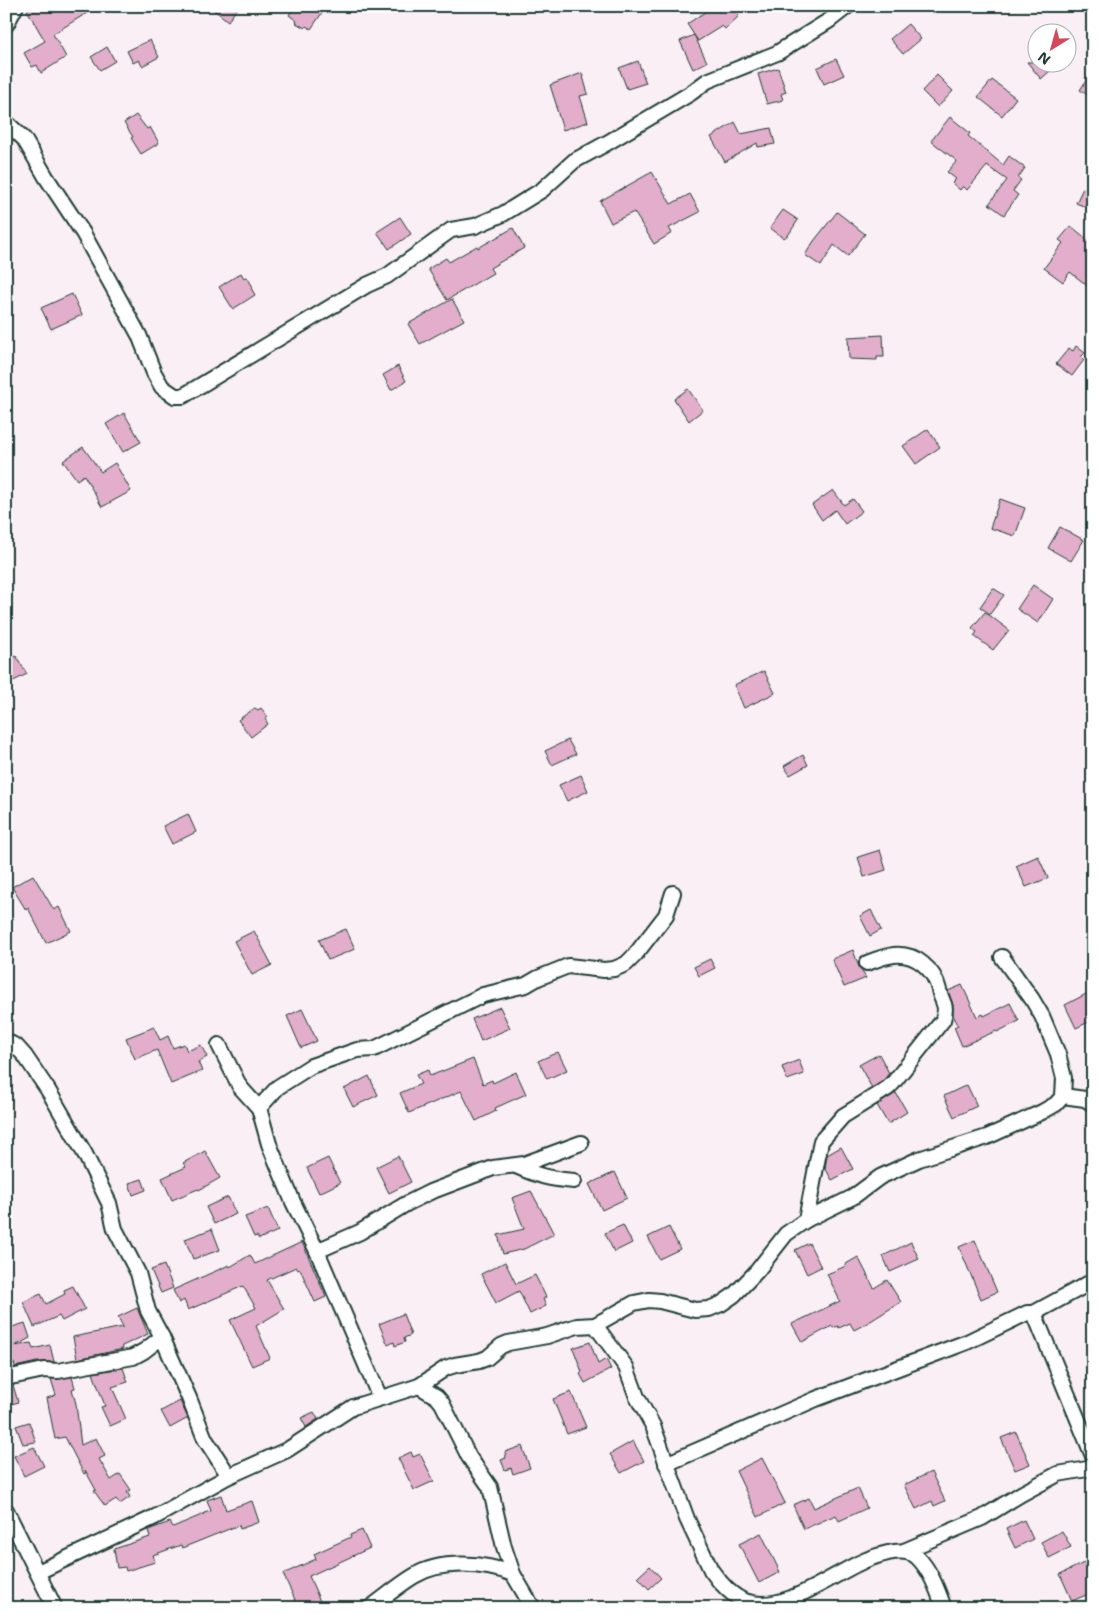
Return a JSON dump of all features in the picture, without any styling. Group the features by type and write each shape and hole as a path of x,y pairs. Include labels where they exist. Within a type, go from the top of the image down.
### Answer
{"street":[{"path":"6,26 16,6"},
{"path":"6,122 24,140 83,233 139,335 154,373 162,387 175,396 183,396 367,285 387,276 451,230 475,226 503,214 542,190 574,161 682,98 707,81 788,46 830,20 848,6"},
{"path":"258,1108 278,1087 311,1066 357,1050 374,1049 483,995 526,985 568,966 604,970 614,969 626,964 666,915 673,893"},
{"path":"806,1220 820,1142 843,1116 893,1083 943,1020 946,1011 945,1003 939,993 937,980 928,968 920,962 910,957 892,955 867,963"},
{"path":"38,1572 155,1517 229,1476 287,1450 353,1407 419,1386 455,1364 480,1361 508,1343 547,1336 576,1326 595,1325 634,1303 649,1300 696,1310 709,1309 720,1304 734,1295 751,1277 786,1234 806,1220 853,1197 888,1174 919,1159 987,1138 1056,1104 1063,1096 1064,1078 1058,1054 1032,999 1002,957"},
{"path":"6,1041 17,1047 25,1056 48,1090 85,1154 109,1203 115,1229 138,1273 148,1311 162,1337 205,1439 229,1476"},
{"path":"219,1045 240,1087 258,1108 269,1144 293,1202 317,1251 380,1398"},
{"path":"1063,1096 1085,1099 1093,1104"},
{"path":"317,1251 366,1228 430,1192 493,1168 516,1166 581,1142"},
{"path":"516,1166 535,1175 550,1179 574,1181"},
{"path":"666,1464 816,1399 967,1342 1027,1313 1034,1313 1093,1281"},
{"path":"1034,1313 1093,1456"},
{"path":"595,1325 626,1366 637,1397 652,1426 687,1519 711,1570 734,1594 748,1602 765,1603 789,1598 865,1560 896,1551 916,1556 925,1567 944,1608"},
{"path":"6,1378 44,1370 58,1371 132,1357 144,1351 162,1337"},
{"path":"419,1386 442,1403 470,1458 490,1487 504,1547 513,1574 533,1608"},
{"path":"904,1552 982,1518 1058,1474 1093,1468"},
{"path":"6,1510 55,1608"},
{"path":"370,1608 414,1576 424,1571 464,1564 484,1565 513,1574"}],"building":[{"path":"33,6 98,6 53,34 66,57 41,73 37,65 32,67 24,53 45,41 27,10"},
{"path":"209,6 239,6 228,21"},
{"path":"295,6 318,6 324,10 311,29 296,23 297,21 289,15"},
{"path":"705,6 730,6 739,16 725,29 722,26 698,41 687,24 708,10"},
{"path":"908,24 921,39 903,54 890,39"},
{"path":"694,35 707,62 693,69 680,41"},
{"path":"150,40 159,57 142,66 139,60 133,63 127,51"},
{"path":"107,47 115,61 100,70 91,57"},
{"path":"836,59 844,75 824,84 817,68"},
{"path":"638,61 646,83 627,89 619,68"},
{"path":"778,68 786,92 781,94 783,100 767,104 758,74"},
{"path":"1093,70 1093,98 1080,90"},
{"path":"1035,72 1049,72 1041,79"},
{"path":"582,73 588,94 580,96 588,122 563,130 550,85"},
{"path":"937,75 953,91 938,107 922,91"},
{"path":"992,80 1016,98 1002,116 978,97"},
{"path":"136,115 147,129 150,127 159,143 141,154 124,123"},
{"path":"950,117 970,133 968,136 1003,165 1009,156 1025,168 1018,178 1021,180 1013,191 1018,195 1004,215 989,204 1007,180 987,166 967,190 963,186 960,190 952,183 956,179 947,172 957,161 931,141"},
{"path":"735,122 741,134 771,128 775,144 758,147 757,143 725,162 711,137"},
{"path":"652,172 671,204 690,194 700,212 669,228 672,233 654,244 634,212 611,223 600,201"},
{"path":"1083,188 1093,192 1093,210 1076,203"},
{"path":"783,210 798,220 784,238 770,228"},
{"path":"837,212 865,234 848,256 834,245 821,266 805,255"},
{"path":"400,217 411,234 389,249 377,232"},
{"path":"1071,226 1093,244 1093,290 1070,272 1063,282 1044,268 1063,243 1059,240"},
{"path":"513,228 524,248 490,268 493,273 447,300 428,269 446,258 449,262"},
{"path":"241,273 244,278 247,277 255,295 233,309 219,287"},
{"path":"72,294 82,315 51,329 41,308"},
{"path":"452,299 464,320 420,344 408,324"},
{"path":"883,335 884,357 877,357 877,360 849,359 848,337"},
{"path":"1076,346 1085,353 1081,357 1084,360 1072,376 1056,364 1069,348 1073,351"},
{"path":"398,366 406,381 391,390 383,375"},
{"path":"688,389 703,410 689,421 674,399"},
{"path":"124,413 141,442 123,452 106,424"},
{"path":"928,429 940,447 916,464 903,446"},
{"path":"83,447 101,472 115,463 131,491 102,507 84,475 77,480 63,461"},
{"path":"833,490 844,505 853,499 862,511 845,524 835,510 822,520 812,505"},
{"path":"1000,499 1025,508 1015,536 990,528"},
{"path":"1060,527 1084,540 1071,561 1048,548"},
{"path":"1033,585 1053,599 1038,623 1017,609"},
{"path":"993,588 1004,595 990,614 980,607"},
{"path":"985,612 1009,630 993,650 974,636 977,632 972,628"},
{"path":"16,656 27,674 6,685 6,661"},
{"path":"764,671 775,693 744,708 734,685"},
{"path":"255,708 258,710 261,708 268,717 265,719 268,724 251,737 238,720"},
{"path":"568,740 576,754 552,765 545,751"},
{"path":"803,755 808,765 790,775 784,766"},
{"path":"581,775 588,791 567,801 559,785"},
{"path":"188,814 196,832 172,844 163,826"},
{"path":"880,850 886,870 864,877 858,857"},
{"path":"1038,856 1048,878 1026,887 1016,866"},
{"path":"33,875 54,910 59,907 71,931 46,943 28,908 26,910 12,887"},
{"path":"871,910 881,930 870,936 860,916"},
{"path":"346,929 355,949 328,960 319,940"},
{"path":"254,931 272,965 252,975 234,941"},
{"path":"853,950 859,967 866,978 844,987 832,959"},
{"path":"710,959 715,968 699,976 694,967"},
{"path":"962,985 977,1017 983,1014 984,1016 1010,1003 1019,1021 962,1046 954,1027 958,1025 953,1015 953,1005 948,991"},
{"path":"1088,993 1093,1002 1093,1020 1076,1028 1065,1005"},
{"path":"500,1007 510,1028 481,1041 472,1019"},
{"path":"302,1009 317,1041 301,1048 287,1016"},
{"path":"154,1027 160,1040 168,1036 173,1048 184,1044 187,1051 201,1045 207,1057 198,1062 202,1071 171,1084 157,1050 135,1059 126,1038"},
{"path":"558,1052 567,1070 547,1079 538,1061"},
{"path":"879,1054 889,1073 883,1081 872,1088 859,1065"},
{"path":"473,1059 483,1084 492,1080 493,1083 516,1072 526,1094 495,1108 496,1111 476,1121 461,1091 409,1113 400,1093 421,1084 416,1075 428,1070 430,1076"},
{"path":"799,1060 804,1074 787,1080 782,1067"},
{"path":"369,1076 378,1095 353,1107 344,1089"},
{"path":"967,1085 977,1106 954,1117 944,1096"},
{"path":"896,1093 907,1112 888,1124 877,1105"},
{"path":"841,1147 853,1169 832,1180 825,1168 827,1155"},
{"path":"205,1151 220,1178 199,1190 172,1200 162,1178 186,1167 183,1163"},
{"path":"398,1156 411,1182 389,1193 376,1167"},
{"path":"328,1158 340,1183 319,1193 307,1168"},
{"path":"615,1172 627,1198 602,1210 589,1184"},
{"path":"142,1179 146,1190 133,1195 129,1183"},
{"path":"531,1191 554,1234 524,1249 503,1254 498,1235 524,1229 512,1198"},
{"path":"228,1197 236,1214 214,1224 206,1207"},
{"path":"268,1208 278,1231 259,1239 257,1236 254,1237 245,1217"},
{"path":"623,1225 632,1243 614,1252 605,1233"},
{"path":"669,1227 680,1249 659,1259 648,1237"},
{"path":"212,1229 220,1250 193,1259 185,1239"},
{"path":"975,1240 997,1292 981,1299 959,1247"},
{"path":"302,1242 326,1297 315,1302 300,1269 298,1270 296,1267 267,1280 284,1309 256,1326 270,1358 252,1366 230,1320 256,1308 243,1286 188,1310 184,1300 179,1303 173,1290 229,1265 230,1267 250,1255 255,1264"},
{"path":"911,1242 919,1259 890,1272 883,1256"},
{"path":"809,1243 821,1267 807,1274 795,1250"},
{"path":"858,1257 874,1288 887,1280 901,1302 854,1330 850,1323 839,1328 838,1326 833,1328 832,1326 802,1342 792,1324 840,1301 827,1274 846,1266 846,1264"},
{"path":"505,1262 516,1284 535,1275 546,1297 543,1299 546,1306 530,1314 519,1291 496,1303 481,1274"},
{"path":"164,1265 173,1288 161,1293 151,1270"},
{"path":"73,1286 85,1309 62,1321 59,1316 34,1327 23,1302 41,1294 46,1304 65,1294 64,1290"},
{"path":"137,1308 148,1334 122,1346 123,1349 77,1359 73,1337 123,1327 118,1317"},
{"path":"403,1314 411,1335 404,1338 405,1342 395,1346 394,1342 388,1345 379,1324"},
{"path":"25,1323 30,1338 15,1346 31,1343 33,1349 50,1345 54,1362 37,1362 15,1367 14,1363 6,1365 6,1329"},
{"path":"590,1342 598,1364 606,1359 611,1369 585,1383 580,1374 582,1372 573,1348"},
{"path":"123,1368 128,1382 112,1387 126,1419 110,1426 101,1407 105,1406 93,1373"},
{"path":"72,1377 75,1388 72,1389 76,1404 81,1445 96,1438 105,1456 99,1459 111,1480 120,1474 131,1490 127,1492 130,1497 120,1504 116,1499 105,1506 94,1491 96,1490 85,1470 86,1473 84,1474 65,1437 55,1439 47,1398 56,1395 51,1379"},
{"path":"13,1385 18,1402 6,1406 6,1387"},
{"path":"571,1392 586,1427 567,1434 553,1399"},
{"path":"180,1401 188,1418 170,1428 161,1411"},
{"path":"314,1412 318,1419 306,1427 301,1418"},
{"path":"29,1422 36,1442 23,1444 16,1426"},
{"path":"1016,1432 1030,1464 1015,1470 1001,1438"},
{"path":"633,1441 644,1461 621,1473 610,1454"},
{"path":"522,1446 530,1468 513,1474 511,1468 505,1470 501,1460 506,1458 505,1452"},
{"path":"34,1447 44,1466 24,1476 14,1456"},
{"path":"411,1452 413,1457 420,1454 434,1481 414,1490 398,1458"},
{"path":"762,1458 785,1503 758,1517 736,1471"},
{"path":"931,1472 945,1501 934,1506 932,1501 916,1509 904,1485"},
{"path":"858,1488 867,1508 839,1521 836,1515 804,1529 793,1505 809,1498 814,1508"},
{"path":"221,1495 226,1510 252,1501 259,1522 240,1529 239,1525 182,1548 181,1545 153,1555 155,1562 126,1571 125,1567 117,1568 114,1549 150,1537 148,1530 170,1522 173,1527 211,1511 207,1500"},
{"path":"1024,1520 1033,1539 1015,1548 1006,1529"},
{"path":"362,1530 370,1548 309,1576 323,1608 299,1608 283,1574 316,1559 314,1554"},
{"path":"1062,1531 1071,1547 1049,1558 1041,1542"},
{"path":"761,1533 780,1572 759,1583 739,1544"},
{"path":"1084,1563 1093,1582 1093,1592 1072,1601 1060,1574"},
{"path":"650,1566 661,1578 649,1589 638,1577"}]}
